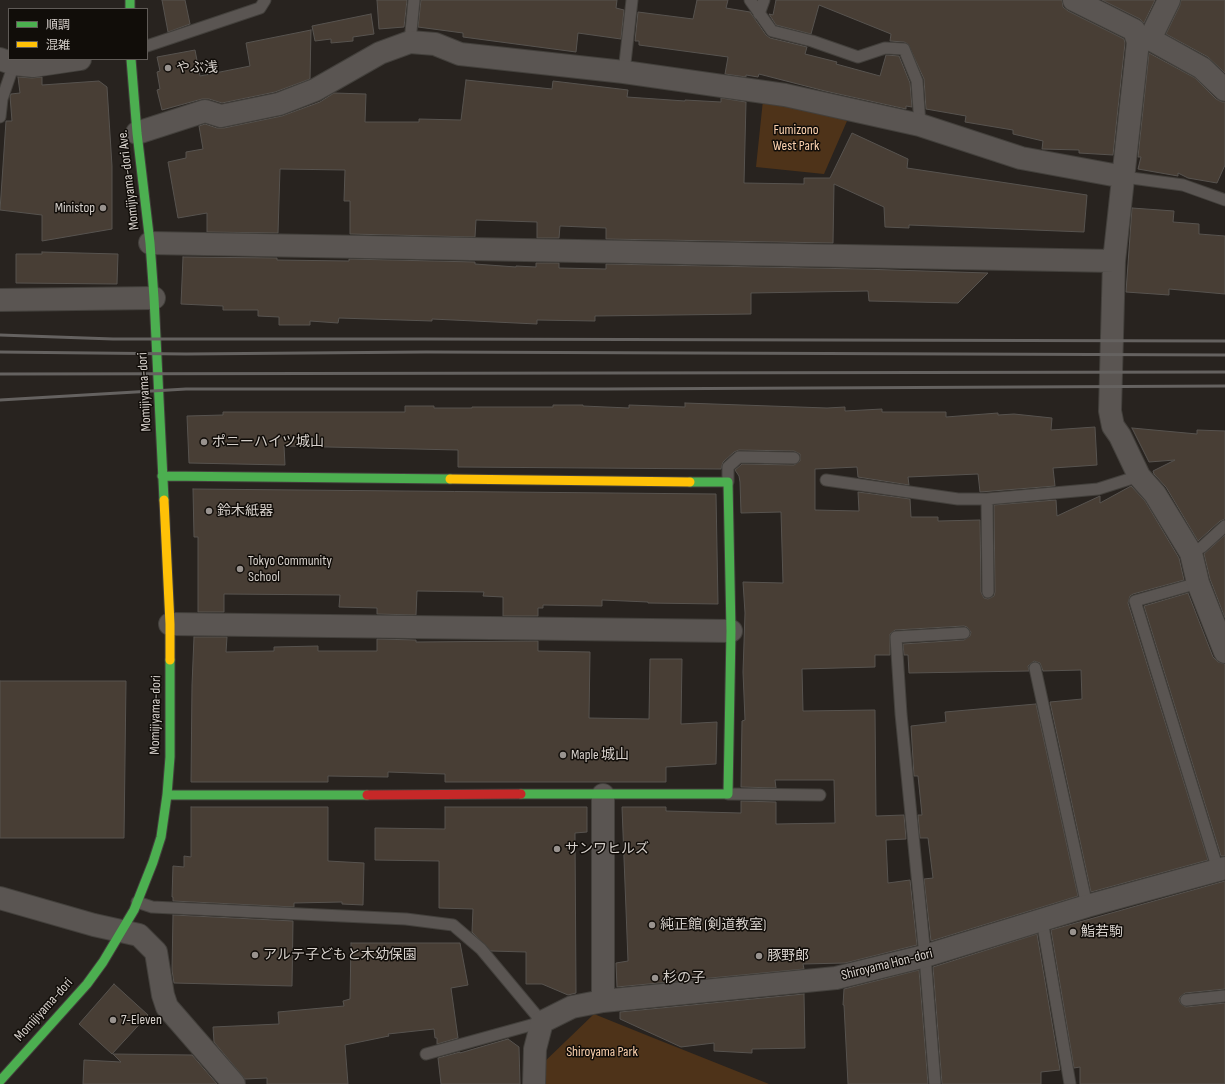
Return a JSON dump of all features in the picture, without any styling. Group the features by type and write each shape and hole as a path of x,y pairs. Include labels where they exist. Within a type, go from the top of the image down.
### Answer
{"street":[{"path":"1074,0 1134,30 1144,40 1202,68 1225,90"},
{"path":"1169,0 1144,40 1124,177 1114,261 1110,411 1113,426 1120,436 1139,476 1155,494 1191,553 1198,583 1225,652"},
{"path":"137,133 205,111 221,116 279,104 315,90 380,53 410,42 435,44 460,54 624,72 785,95 920,125 1021,158 1124,177"},
{"path":"7,62 33,66 73,60"},
{"name":"Momijiyama-dori Ave.","path":"131,60 137,133 150,243 154,298"},
{"path":"150,243 1114,261"},
{"path":"0,300 154,298"},
{"name":"Momijiyama-dori","path":"0,1081 87,984 103,962 122,931 137,902 161,837 167,795 170,757 170,624 154,298"},
{"path":"162,476 728,482 731,631 728,794 167,795"},
{"path":"170,624 731,631"},
{"path":"603,795 603,1001"},
{"name":"Shiroyama Hon-dori","path":"542,1022 572,1007 603,1001 836,978 925,956 1087,906 1222,869"},
{"path":"0,898 94,925 140,935 156,952 163,995 167,1007 234,1084"},
{"path":"534,1084 535,1049 542,1022"}],"lane":[{"path":"148,46 260,8 265,0"},
{"path":"410,42 414,0"},
{"path":"624,72 632,0"},
{"path":"750,0 772,31 812,41 858,57 886,48 904,49 917,81 920,125"},
{"path":"759,14 764,0"},
{"path":"0,117 7,62"},
{"path":"1124,177 1183,185 1225,200"},
{"path":"728,482 728,467 739,457 794,458"},
{"path":"826,480 958,499 987,499 1098,489 1139,476"},
{"path":"987,499 988,592"},
{"path":"1191,553 1202,547 1225,526"},
{"path":"1198,583 1135,601 1222,869"},
{"path":"935,1084 925,956 901,714 896,637 964,633"},
{"path":"1035,668 1087,906"},
{"path":"728,794 820,795"},
{"path":"137,902 152,907 406,919 453,924 481,949 542,1022 426,1054"},
{"path":"1042,920 1070,1084"},
{"path":"1186,1000 1225,996"}],"green space":[{"name":"Fumizono West Park","path":"763,100 804,105 847,121 824,174 756,167"},
{"name":"Shiroyama Park","path":"594,1014 769,1084 539,1084 540,1066"}],"building":[{"path":"162,0 185,0 190,24 168,32"},
{"path":"377,0 407,0 404,27 379,29"},
{"path":"421,0 617,0 616,8 624,10 621,39 578,33 576,52 463,37 463,33 418,27"},
{"path":"697,0 728,0 726,8 750,12 766,35 770,38 807,47 805,54 837,62 836,64 880,76 886,55 899,56 910,83 912,107 906,106 906,109 825,91 759,74 758,77 746,75 746,77 725,74 728,57 639,45 639,41 635,41 638,12 693,19"},
{"path":"776,0 1062,0 1063,7 1068,11 1124,39 1125,43 1113,155 1079,153 1079,150 1042,149 1043,141 1013,134 1013,130 965,122 966,116 926,109 924,79 908,44 904,42 890,41 891,34 819,5 811,34 776,25 769,14 773,15"},
{"path":"1102,0 1155,0 1144,23 1140,19"},
{"path":"1181,0 1225,0 1225,73 1208,57 1166,34"},
{"path":"371,14 374,34 353,37 353,41 331,43 331,39 315,41 312,26"},
{"path":"311,30 310,79 275,92 222,103 209,99 202,99 162,110 157,90 160,89 157,72 160,71 157,57 195,50 200,76 250,66 246,43"},
{"path":"1149,53 1195,78 1216,99 1225,102 1225,165 1217,183 1188,178 1178,173 1178,176 1138,169 1141,157 1138,157"},
{"path":"18,77 42,77 42,85 99,81 107,87 112,166 112,229 42,241 42,215 0,210 6,121 12,121 11,94 20,93"},
{"path":"466,80 552,89 553,81 628,90 627,97 721,102 721,98 746,102 744,183 804,184 804,178 830,178 852,133 908,159 907,168 1087,195 1084,232 909,225 909,228 885,227 884,207 834,184 833,243 606,239 606,228 560,226 559,238 537,238 537,222 476,220 475,237 350,234 350,201 344,201 345,170 280,169 278,233 207,232 207,213 178,218 168,162 186,158 186,152 203,149 199,126 205,124 217,128 224,128 282,116 320,102 334,93 366,94 365,122 419,122 419,119 461,120"},
{"path":"1132,208 1174,211 1173,222 1199,224 1199,234 1225,236 1225,294 1169,289 1169,295 1126,292"},
{"path":"42,252 118,254 117,284 16,283 16,254 42,254"},
{"path":"183,257 277,258 277,260 349,261 349,259 475,262 475,264 516,267 536,267 536,263 559,263 559,268 606,269 606,264 988,273 958,303 869,301 868,291 751,293 751,314 595,316 595,321 537,320 537,324 432,319 432,321 339,318 338,323 310,321 310,325 279,325 279,317 258,316 258,310 223,310 223,306 181,304"},
{"path":"685,403 827,408 845,407 845,411 882,409 882,412 946,412 946,417 998,413 998,415 1014,414 1052,418 1051,430 1095,427 1097,465 1053,468 1055,486 980,492 978,474 908,477 909,485 858,477 857,467 815,469 815,510 859,511 858,492 910,499 911,517 938,517 938,521 980,520 981,592 984,598 988,599 994,596 995,592 994,505 1056,500 1057,516 1100,496 1100,503 1131,486 1145,501 1179,558 1184,580 1133,594 1130,596 1128,603 1208,860 1091,892 1050,702 1082,699 1081,670 1043,671 1040,663 1034,661 1028,666 1029,671 909,673 908,655 904,655 903,644 964,640 970,636 971,632 964,626 895,630 890,634 890,655 875,655 875,667 802,669 803,711 875,710 876,816 904,815 906,839 886,840 888,883 910,880 917,945 845,963 803,964 804,969 617,987 616,963 628,961 622,807 666,807 666,811 741,813 741,801 776,802 776,824 835,823 834,780 775,780 776,788 741,787 742,721 745,720 743,672 745,613 743,582 783,583 781,512 741,513 740,482 739,476 735,470 742,464 794,465 800,461 800,454 794,451 739,450 734,452 723,462 721,469 458,467 458,450 284,446 285,465 189,463 187,416 223,415 223,412 405,412 405,406 472,408 583,405 629,408 629,405 685,407"},
{"path":"1132,428 1197,434 1197,430 1225,431 1225,519 1220,521 1198,541 1166,487 1153,471 1175,460 1149,462"},
{"path":"193,489 716,494 718,604 648,603 602,600 602,606 543,605 543,608 538,608 538,616 503,616 503,597 483,596 484,592 417,591 416,615 377,614 377,608 339,607 340,595 224,594 224,612 198,612 198,537 194,537"},
{"path":"1225,535 1225,618 1210,579 1204,554"},
{"path":"1188,593 1213,657 1218,662 1225,664 1225,856 1221,856 1144,606"},
{"path":"194,637 227,637 226,652 274,651 274,647 318,646 318,651 377,651 377,639 416,640 416,642 538,641 538,651 590,652 589,718 649,719 650,659 682,659 681,724 717,722 716,764 666,767 666,782 445,782 445,774 388,772 388,777 328,776 328,782 191,782"},
{"path":"0,681 126,681 124,838 0,838"},
{"path":"1036,704 1078,896 931,941 924,879 933,878 928,838 920,838 918,815 922,815 918,776 914,776 911,726 946,722 945,712"},
{"path":"191,807 328,807 328,861 364,863 363,905 342,904 342,902 294,903 294,907 173,901 173,866 184,867 184,856 191,857"},
{"path":"445,807 587,807 587,832 575,833 576,993 568,995 542,984 526,984 526,952 491,951 472,932 473,909 439,908 439,861 375,860 375,828 445,829"},
{"path":"1225,881 1225,989 1185,993 1179,1000 1181,1004 1186,1007 1225,1003 1225,1084 1080,1084 1080,1067 1074,1068 1051,930"},
{"path":"173,915 293,921 292,986 174,983 172,970"},
{"path":"1037,934 1060,1070 1041,1072 1041,1084 942,1084 933,967"},
{"path":"351,943 460,943 468,985 451,988 458,1038 437,1044 434,1029 388,1034 389,1036 345,1045 348,1084 267,1084 267,1078 245,1079 214,1042 213,1027 279,1024 278,1012 344,1006 343,1001 350,999"},
{"path":"919,970 928,1084 848,1084 843,1005 844,989"},
{"name":"7-Eleven","path":"114,984 148,1015 112,1054 79,1024"},
{"path":"804,994 805,1048 752,1049 752,1053 714,1051 714,1043 681,1047 620,1019 620,1012"},
{"path":"508,1039 519,1047 520,1084 441,1084 438,1058"},
{"path":"113,1054 192,1055 217,1084 83,1084 84,1060 121,1062"}],"railway":[{"path":"0,335 113,339 1225,341"},
{"path":"0,352 186,354 426,352 1225,355"},
{"path":"0,374 1225,372"},
{"path":"0,400 186,389 606,389 1225,386"}],"traffic: fast":[{"path":"130,0 130,8"},
{"path":"131,60 137,133 150,243 164,500"},
{"path":"162,476 450,479"},
{"path":"521,794 728,794 731,631 728,482 690,482"},
{"path":"0,1081 87,984 103,962 134,910 161,837 167,795 170,757 170,660"},
{"path":"167,795 367,795"}],"traffic: slow":[{"path":"450,479 690,482"},
{"path":"164,500 170,624 170,660"}],"traffic: jam":[{"path":"367,795 521,794"}],"place":[{"name":"やぶ浅","path":"168,68"},
{"name":"Ministop","path":"103,208"},
{"name":"ポニーハイツ城山","path":"204,442"},
{"name":"鈴木紙器","path":"209,511"},
{"name":"Tokyo Community School","path":"240,569"},
{"name":"Maple 城山","path":"563,755"},
{"name":"サンワヒルズ","path":"557,849"},
{"name":"純正館 (剣道教室)","path":"652,925"},
{"name":"鮨若駒","path":"1073,932"},
{"name":"アルテ子どもと木幼保園","path":"255,955"},
{"name":"豚野郎","path":"759,956"},
{"name":"杉の子","path":"655,978"},
{"name":"7-Eleven","path":"113,1020"}]}
